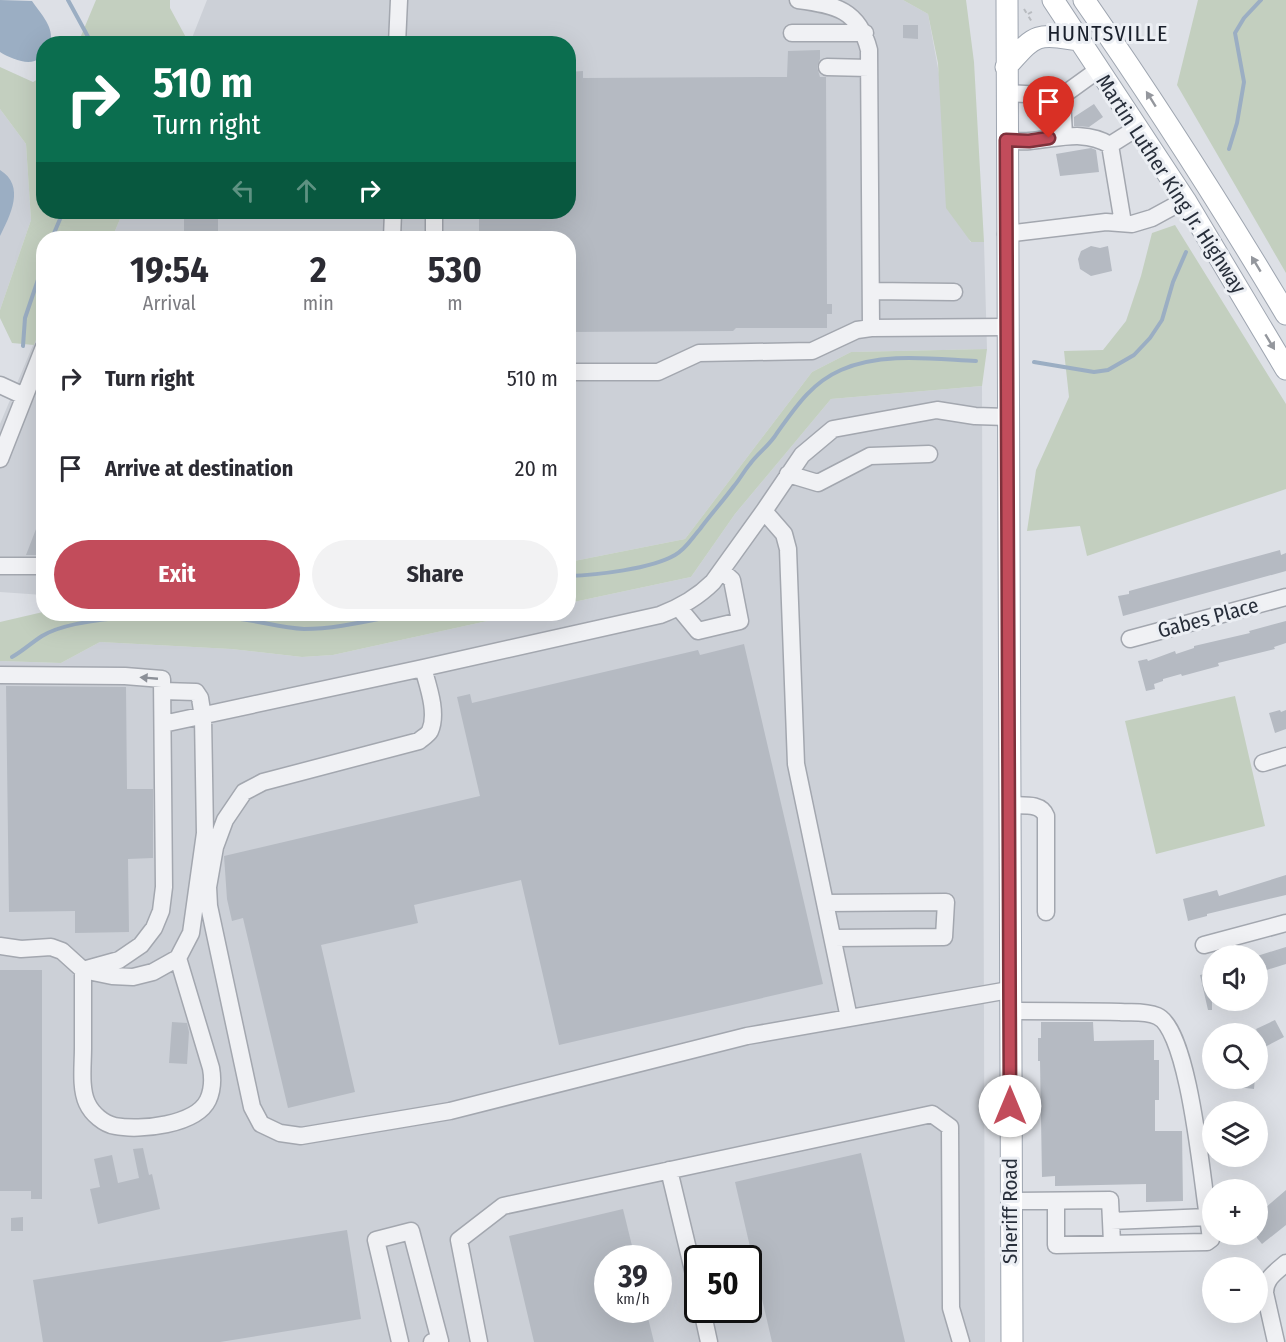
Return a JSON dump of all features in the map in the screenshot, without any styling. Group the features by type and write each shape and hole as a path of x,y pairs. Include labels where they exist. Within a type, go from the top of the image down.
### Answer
{"main road":[{"name":"Martin Luther King Jr. Highway","path":"1084,0 1215,197 1286,314"},
{"name":"Sheriff Road","path":"1012,1342 1006,67 1015,3"},
{"name":"Martin Luther King Jr. Highway","path":"1044,5 1079,40 1185,200 1286,369"},
{"path":"1006,67 1031,40 1048,35 1079,40"}],"street":[{"path":"397,36 399,0"},
{"path":"798,0 823,3 844,11 865,33 869,50 871,328"},
{"path":"792,33 865,33"},
{"path":"826,67 869,68"},
{"path":"1006,93 1062,96 1098,70"},
{"path":"1062,96 1064,136"},
{"path":"1110,145 1137,128"},
{"path":"1006,140 1029,141 1064,136 1101,140 1110,145"},
{"path":"1110,145 1123,223"},
{"path":"1006,234 1106,222 1132,224 1152,218 1185,200"},
{"path":"871,291 954,292"},
{"path":"576,372 658,372 699,353 812,351 857,330 871,328 1006,327"},
{"path":"0,459 36,367"},
{"path":"0,385 24,396"},
{"path":"163,724 660,615 679,608 703,592 722,571 802,455 833,429 937,410 975,416 1007,417"},
{"path":"788,474 818,483 870,456 929,454"},
{"path":"764,511 784,534 788,549 796,764 849,1018"},
{"path":"0,566 36,566"},
{"path":"679,608 698,631 740,621 732,580 722,571"},
{"name":"Gabes Place","path":"1130,639 1286,597"},
{"path":"423,668 432,718 429,732 419,741 263,782 243,792 225,820 215,847 208,887 209,906 252,1107 261,1124 280,1133 301,1136 414,1118 513,1096 747,1036 1009,990"},
{"path":"0,675 125,676 162,679 164,887 161,911 154,928 141,945 119,960 83,970"},
{"path":"0,946 15,949 51,947 62,951 83,970 97,974 134,977 153,972 178,958 191,933 205,833 203,717 200,698 196,692 163,691"},
{"path":"1263,763 1286,756"},
{"path":"1009,805 1039,808 1046,816 1046,912"},
{"path":"825,903 946,902 944,937 833,938"},
{"path":"1203,945 1286,923"},
{"path":"83,970 83,1077 87,1103 98,1117 114,1126 141,1128 175,1122 198,1113 208,1100 213,1081 178,958"},
{"path":"1010,1011 1141,1013 1156,1015 1166,1021 1178,1047 1197,1126 1203,1179"},
{"path":"479,1342 459,1240 503,1206 932,1114 950,1127 951,1308 961,1342"},
{"path":"669,1170 687,1245"},
{"path":"1010,1201 1110,1200 1112,1242"},
{"path":"1056,1201 1056,1245 1112,1242 1202,1242"},
{"path":"1111,1221 1202,1217"},
{"path":"400,1342 376,1240 411,1231 437,1342"},
{"path":"1276,1342 1265,1285 1271,1275 1286,1263"},
{"path":"705,1323 710,1342"}],"path":[{"path":"1015,3 1028,14 1036,30"},
{"path":"1028,14 1044,5"}],"shaded area":[{"path":"207,0 903,0 928,14 970,242 984,242 987,349 851,352 812,372 685,539 576,561 576,231 115,231 120,219 576,219 576,36 193,36"},
{"path":"0,109 26,144 31,220 0,310"},
{"path":"36,338 36,595 0,592 0,424"},
{"path":"982,386 985,1342 0,1342 0,661 61,663 100,642 231,649 302,657 333,655 487,621 576,621 576,602 691,577 735,514 831,399"}],"green space":[{"path":"96,0 170,0 170,8 185,36 81,36"},
{"path":"903,0 966,0 974,62 984,242 971,242 946,208 938,63 928,14"},
{"path":"1198,0 1286,0 1286,273 1177,85"},
{"path":"0,67 33,82 36,80 36,219 120,219 115,231 36,231 36,340 34,345 12,343 0,318 0,310 31,220 26,144 0,109"},
{"path":"1175,225 1286,404 1286,489 1087,556 1080,526 1027,531 1036,470 1069,397 1064,351 1103,350 1126,321 1152,233"},
{"path":"987,349 982,386 831,399 735,514 691,577 576,602 576,561 685,539 812,372 851,352"},
{"path":"36,614 36,621 487,621 333,655 302,657 231,649 100,642 61,663 0,661 0,622"},
{"path":"1235,696 1265,826 1156,854 1125,721"}],"water":[{"path":"0,0 32,1 49,27 51,36 36,36 36,60 34,61 21,61 0,52"},
{"path":"0,170 12,184 14,201 0,236"}],"building":[{"path":"903,25 918,25 918,39 903,38"},
{"path":"820,50 817,67 820,77 826,77 827,304 832,304 832,314 827,314 827,328 576,332 576,231 479,231 479,219 576,219 576,71 583,71 583,78 787,77 788,51"},
{"path":"1094,104 1103,117 1089,127 1074,126 1074,117"},
{"path":"1038,110 1052,110 1053,126 1037,126"},
{"path":"1091,148 1096,150 1099,172 1060,176 1056,154"},
{"path":"184,219 218,219 218,231 184,231"},
{"path":"1091,246 1100,248 1108,246 1112,271 1091,276 1080,269 1078,259 1081,251"},
{"path":"36,529 36,555 26,555"},
{"path":"1280,550 1281,555 1286,553 1286,571 1123,616 1118,596 1129,594 1129,591"},
{"path":"1286,621 1286,643 1274,647 1275,649 1218,663 1219,666 1182,676 1181,674 1163,679 1154,684 1155,689 1146,691 1138,661 1147,659 1148,661 1175,651 1176,654 1194,648 1194,646 1250,633 1249,631"},
{"path":"744,644 823,984 559,1045 521,880 414,905 418,923 321,945 355,1092 288,1108 243,918 232,921 227,899 224,856 480,796 457,697 470,694 472,703 698,650 700,655"},
{"path":"6,686 126,687 127,789 153,789 153,858 128,859 129,932 75,933 75,911 9,912"},
{"path":"1280,710 1281,712 1286,710 1286,729 1275,733 1269,713"},
{"path":"1286,875 1286,895 1207,914 1207,916 1188,921 1183,899 1217,890 1219,896"},
{"path":"1286,947 1286,964 1268,970 1268,953"},
{"path":"0,970 42,970 42,1199 31,1199 31,1191 0,1191"},
{"path":"1275,1020 1284,1037 1268,1045 1268,1023"},
{"path":"172,1022 187,1023 189,1032 187,1064 169,1063"},
{"path":"1041,1022 1093,1022 1094,1041 1154,1040 1154,1060 1159,1060 1159,1100 1155,1100 1155,1131 1182,1131 1183,1201 1146,1202 1146,1184 1055,1186 1055,1176 1042,1177 1040,1061 1038,1061"},
{"path":"143,1148 160,1209 98,1224 90,1189 100,1187 94,1159 112,1155 118,1183 139,1178 133,1149"},
{"path":"861,1153 905,1342 772,1342 762,1299 762,1245 750,1245 735,1182"},
{"path":"1286,1190 1286,1225 1268,1239 1268,1206"},
{"path":"623,1209 632,1245 594,1245 594,1323 649,1323 654,1342 534,1342 509,1236"},
{"path":"23,1217 23,1231 11,1231 11,1218"},
{"path":"347,1230 361,1319 220,1342 43,1342 33,1280"}],"waterway":[{"path":"68,0 88,36"},
{"path":"1229,149 1237,123 1244,82 1235,33 1244,18 1261,0"},
{"path":"55,231 60,219"},
{"path":"1034,362 1094,372 1108,370 1134,355 1150,338 1162,320 1173,282 1186,252"},
{"path":"23,346 25,318 36,286"},
{"path":"576,575 638,568 679,553 804,397 830,375 857,364 890,359 925,358 976,361"},
{"path":"12,657 42,636 59,629 94,621"},
{"path":"252,621 304,629 368,621"}],"district":[{"name":"HUNTSVILLE","path":"1108,33"}],"route":[{"path":"1010,1106 1006,140 1029,141 1049,138"}]}
